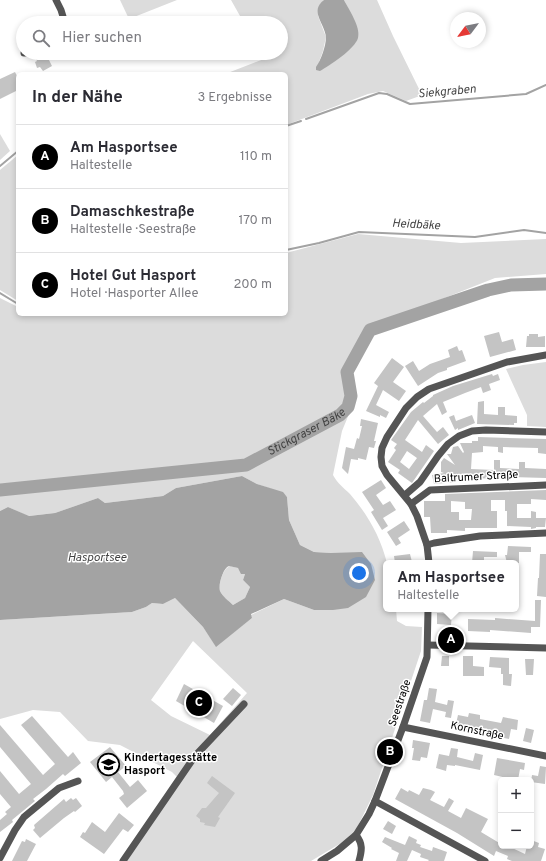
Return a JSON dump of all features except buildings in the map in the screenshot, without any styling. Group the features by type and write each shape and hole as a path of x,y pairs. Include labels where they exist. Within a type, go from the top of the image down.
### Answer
{"street":[{"path":"56,0 63,16"},
{"path":"429,560 427,545 411,504 387,475 382,466 382,448 387,437 406,408 429,389 505,362 546,355"},
{"path":"403,493 420,482 448,444 459,436 472,431 486,430 546,432"},
{"name":"Baltrumer Straße","path":"411,504 430,490 546,485"},
{"path":"427,545 480,536 546,533"},
{"name":"Seestraße","path":"321,861 337,851 356,835 375,802 427,657 428,612"},
{"path":"428,645 546,648"},
{"path":"123,861 195,756 244,704"},
{"name":"Kornstraße","path":"403,727 546,756"},
{"path":"0,858 24,817 59,788 78,781"},
{"path":"375,802 485,861"},
{"path":"356,835 360,840 362,849 359,861"}],"shaded area":[{"path":"120,0 177,0 137,16 128,16"},
{"path":"231,0 324,0 320,4 318,16 326,37 316,70 356,25 344,0 377,0 423,97 417,97 406,101 383,91 368,94 288,124 288,72 230,72 261,60 288,60 288,16 240,16"},
{"path":"0,134 10,151 0,160"},
{"path":"16,157 16,300 0,290 0,170"},
{"path":"358,234 461,243 546,239 546,274 495,278 369,328 345,369 347,400 341,410 247,461 0,484 0,298 16,306 16,316 288,316 288,252"},
{"path":"546,362 546,427 527,426 527,415 506,369"},
{"path":"344,413 349,414 342,431 333,475 362,510 373,526 381,544 386,560 383,560 383,612 396,612 397,621 406,626 422,627 421,651 373,795 353,836 311,861 127,861 181,781 172,772 120,745 88,741 60,712 33,710 0,719 0,620 132,612 152,603 163,604 175,598 203,627 216,646 252,618 251,615 284,599 314,610 331,553 314,552 300,545 289,520 287,497 283,493 257,484 242,476 176,488 163,496 105,503 98,498 55,513 28,516 8,507 0,511 0,486 126,483 248,469 334,421","holes":["193,641 247,693 210,735 171,716 151,700"]},
{"path":"230,566 238,568 245,574 243,580 250,587 245,598 233,605 222,595 220,591 220,581 223,573 227,567"}],"water":[{"path":"324,0 344,0 358,29 358,38 352,47 341,57 320,71 316,70 316,67 323,53 326,37 319,18 318,9"},
{"name":"Hasportsee","path":"242,476 257,484 283,492 287,497 289,520 300,545 314,552 362,552 371,564 375,580 366,597 348,608 314,610 284,599 251,614 252,618 216,647 203,627 175,598 163,604 152,603 132,612 0,620 0,511 8,507 29,516 55,513 98,498 105,503 163,496 176,488","holes":["227,567 238,568 241,574 245,574 243,580 250,587 245,598 233,605 221,593 220,585 223,573"]}],"waterway":[{"name":"Siekgraben","path":"306,119 379,93 387,94 410,104 526,94 546,85"},
{"name":"Siekgraben","path":"288,125 301,121"},
{"name":"Siekgraben","path":"0,166 16,153"},
{"name":"Heidbäke","path":"288,250 359,232 475,237 524,230 546,233"},
{"name":"Stickgraser Bäke","path":"0,490 246,465 340,415 348,407 351,396 347,372 370,330 488,290 511,285 546,284"},
{"name":"Heidbäke","path":"0,293 16,303"}],"place":[{"name":"Am Hasportsee","path":"451,640"},
{"name":"Hotel Gut Hasport","path":"199,703"},
{"name":"Damaschkestraße","path":"390,752"},
{"name":"Kindertagesstätte Hasport","path":"108,764"}]}
